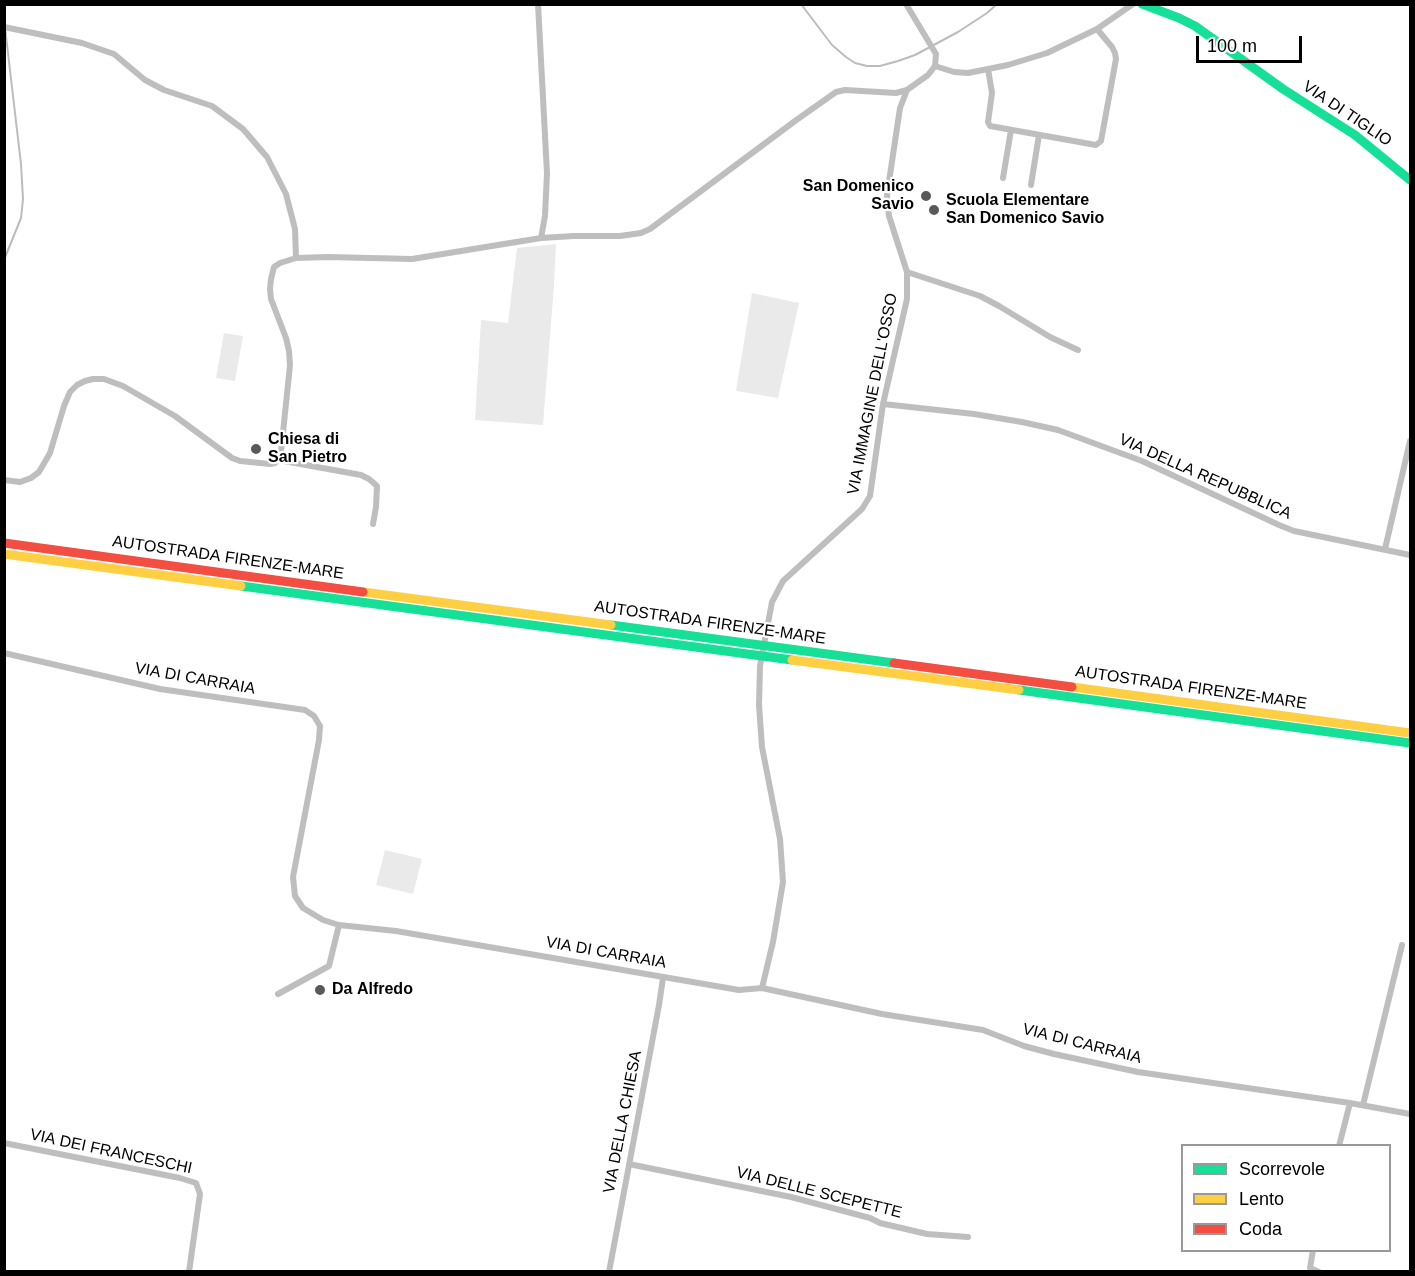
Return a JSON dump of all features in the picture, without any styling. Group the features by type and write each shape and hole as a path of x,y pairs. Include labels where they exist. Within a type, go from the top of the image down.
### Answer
{"main road":[{"name":"VIA DI TIGLIO","path":"1142,4 1179,18 1195,27 1355,135 1410,180"},
{"name":"AUTOSTRADA FIRENZE-MARE","path":"4,543 1410,733"},
{"name":"AUTOSTRADA FIRENZE-MARE","path":"4,554 1410,743"}],"street":[{"path":"538,4 547,173 545,216 541,238"},
{"path":"4,480 20,482 39,472 50,453 70,392 77,385 93,379 104,379 123,386 175,416 232,458 240,461 275,463 281,452 290,365 286,338 271,299 271,279 274,267 296,258 412,259 541,238 620,236 641,233 650,229 836,92 845,90 896,93 907,90 928,75 935,66 936,54 906,4"},
{"path":"935,66 962,73 1008,65 1047,53 1097,29 1133,4"},
{"path":"4,27 82,43 114,54 145,80 164,90 212,106 243,129 267,157 286,194 295,229 296,258"},
{"path":"988,69 992,93 988,122 990,126 1096,145 1101,141 1116,59 1112,47 1097,29"},
{"name":"VIA IMMAGINE DELL'OSSO","path":"762,988 773,942 783,882 780,839 762,747 759,705 760,666 772,602 783,581 862,509 870,496 884,404 907,299 907,272 889,216 886,195 900,108 907,90"},
{"path":"1003,178 1011,130"},
{"path":"1031,185 1039,135"},
{"path":"907,272 980,296 1050,337 1078,350"},
{"name":"VIA DELLA REPUBBLICA","path":"884,404 974,414 1058,430 1142,461 1294,531 1410,555"},
{"path":"1385,549 1410,441"},
{"path":"279,459 361,475 369,480 377,486 373,524"},
{"name":"VIA DI CARRAIA","path":"4,653 160,689 305,710 314,716 320,726 319,740 293,877 295,896 303,908 322,920 339,925 396,931 739,990 762,988 882,1014 983,1030 1024,1046 1138,1072 1410,1114"},
{"path":"278,994 329,966 339,925"},
{"path":"1363,1105 1402,945"},
{"name":"VIA DELLA CHIESA","path":"609,1272 663,978"},
{"path":"1340,1144 1350,1103"},
{"name":"VIA DEI FRANCESCHI","path":"4,1143 196,1183 200,1194 189,1272"},
{"name":"VIA DELLE SCEPETTE","path":"629,1164 791,1197 927,1234 968,1237"},
{"path":"1313,1252 1310,1268 1319,1272"}],"shaded area":[{"path":"556,244 543,425 475,420 481,320 508,323 517,248"},
{"path":"752,293 799,303 778,398 736,391"},
{"path":"224,333 243,336 235,381 216,378"},
{"path":"385,850 422,859 413,894 376,885"}],"waterway":[{"path":"801,4 832,45 855,63 867,66 880,66 915,55 958,32 997,4"},
{"path":"4,19 23,199 21,218 4,260"}],"traffic: fast":[{"path":"1142,4 1195,26 1283,89 1355,135 1410,180"},
{"path":"241,586 792,660"},
{"path":"611,625 894,663"},
{"path":"1019,690 1410,743"}],"traffic: slow":[{"path":"4,554 241,586"},
{"path":"363,592 611,625"},
{"path":"792,660 1019,690"},
{"path":"1072,687 1410,733"}],"traffic: jam":[{"path":"4,543 363,592"},
{"path":"894,663 1072,687"}],"place":[{"name":"San Domenico Savio","path":"926,196"},
{"name":"Scuola Elementare San Domenico Savio","path":"934,210"},
{"name":"Chiesa di San Pietro","path":"256,449"},
{"name":"Da Alfredo","path":"320,990"}]}
